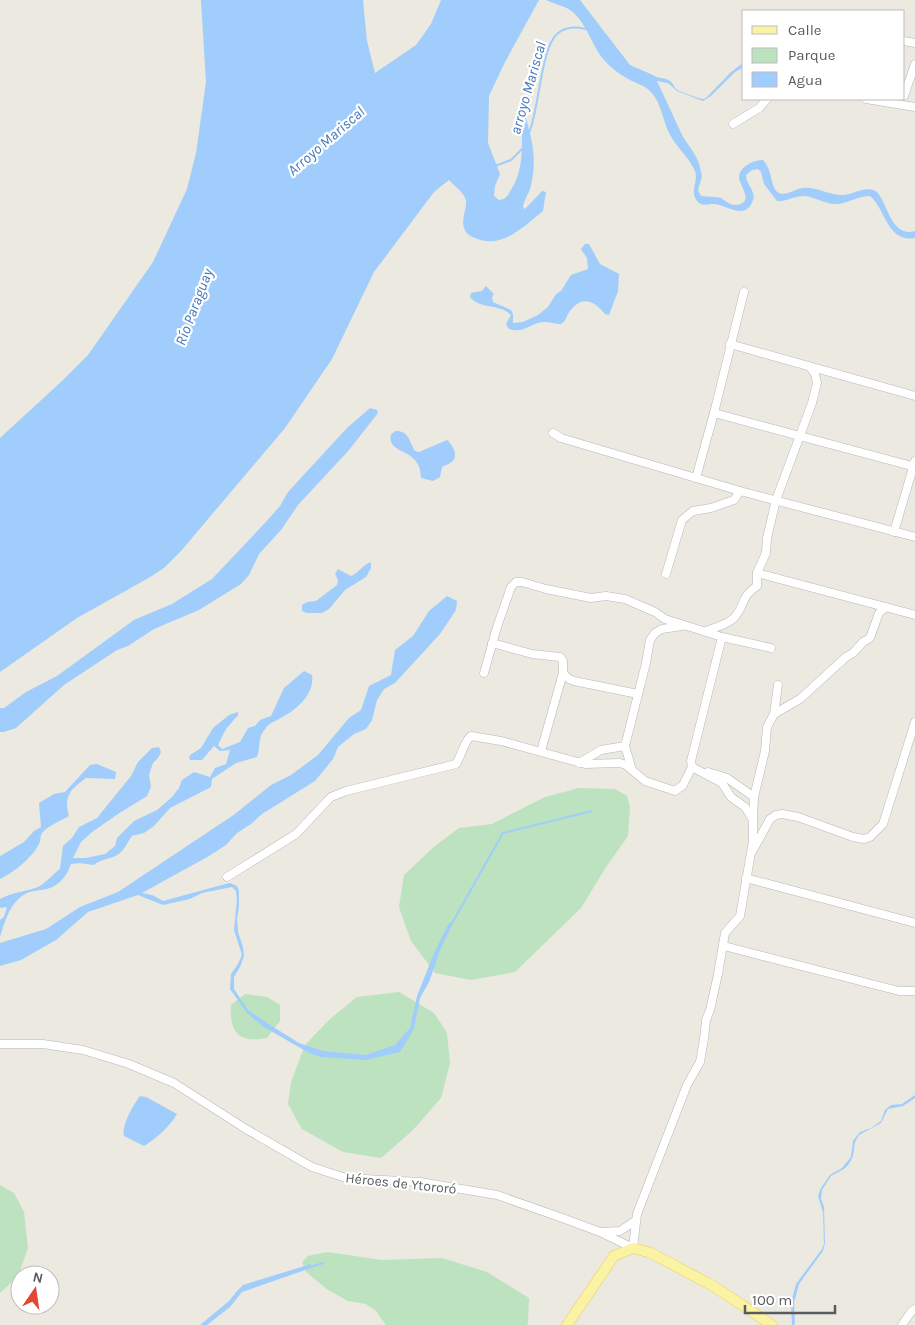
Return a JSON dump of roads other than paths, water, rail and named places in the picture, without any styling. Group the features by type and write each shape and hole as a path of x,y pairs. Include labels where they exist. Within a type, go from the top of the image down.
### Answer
{"main road":[{"path":"567,1325 614,1256 633,1248"},
{"name":"Héroes de Ytororó","path":"633,1248 651,1253 715,1287 772,1325"}],"street":[{"path":"905,92 915,64"},
{"path":"733,124 760,108 766,100"},
{"path":"902,100 915,107"},
{"path":"696,478 744,292"},
{"path":"730,344 915,396"},
{"path":"810,367 817,383"},
{"path":"757,586 757,573 766,553 776,500 801,436 817,383 823,377 835,374"},
{"path":"714,413 914,465 894,532"},
{"path":"553,433 561,438 740,491 915,537"},
{"path":"666,574 682,520 693,511 711,508 734,500 740,491"},
{"path":"757,573 915,615"},
{"path":"706,631 737,615 747,594 757,586 778,578"},
{"path":"484,673 511,586 516,582 591,598 615,596 655,612 666,619 722,637 770,648"},
{"path":"774,714 800,699 853,653 860,644 870,638 879,613 886,607"},
{"path":"633,772 625,746 646,664 650,640 655,633 668,627 689,625"},
{"path":"227,876 302,830 331,797 354,789 456,764 464,750 467,739 471,736 541,751 579,763 620,763 626,765 649,783 675,791 683,785 692,767 691,761 722,637"},
{"path":"492,643 532,654 560,657 563,661 563,673 541,751"},
{"path":"563,673 574,681 638,694"},
{"path":"633,1248 635,1221 687,1085 700,1062 706,1020 710,1010 724,946 725,933 740,916 752,851 754,797 765,751 767,727 774,714 778,685"},
{"path":"752,851 770,819 782,814 798,817 853,838 864,839 870,837 883,824 915,722"},
{"path":"579,763 601,750 625,746"},
{"path":"692,767 727,778 754,797"},
{"path":"692,767 722,783 735,800 745,807 753,820"},
{"path":"746,878 915,923"},
{"path":"724,946 899,991 915,991"},
{"name":"Héroes de Ytororó","path":"0,1044 43,1044 83,1050 129,1064 174,1083 246,1129 312,1167 346,1178 420,1182 497,1195 600,1232 633,1248"},
{"path":"600,1232 620,1231 635,1221"},
{"path":"902,1325 915,1309"}],"water":[{"path":"201,0 363,0 367,41 375,73 416,45 431,24 441,0 539,0 505,62 489,96 488,143 500,174 495,186 494,196 499,200 506,198 520,169 522,135 520,117 521,111 524,111 532,140 534,168 530,189 523,207 525,209 542,191 546,192 543,211 512,235 494,241 485,241 468,235 464,228 463,221 466,204 462,192 449,180 434,192 374,272 332,359 285,428 181,551 164,568 77,618 0,672 0,438 88,355 153,262 187,189 196,153 206,82"},
{"path":"546,0 580,0 630,65 666,79 678,90 698,98 706,98 742,64 742,68 735,72 711,96 703,101 677,91 668,83 657,81 683,137 699,163 702,176 698,190 701,196 721,198 733,205 741,204 744,201 745,194 739,177 740,173 748,164 763,160 774,188 782,194 807,188 843,195 869,189 873,190 878,193 889,215 899,228 906,232 915,231 915,238 906,238 892,230 870,196 839,204 804,196 777,201 764,184 761,172 758,169 752,170 746,175 754,197 750,206 745,210 740,211 714,204 703,205 699,203 694,194 695,171 669,133 660,106 654,96 647,88 625,77 607,63 581,21 567,8"},
{"path":"585,244 589,244 600,264 619,274 618,291 609,315 605,314 593,303 584,301 575,306 561,324 544,322 514,330 509,329 506,324 511,315 506,311 479,304 470,297 471,293 482,291 486,286 494,294 492,297 493,302 511,310 513,323 523,322 538,315 548,307 571,275 588,269 587,258 581,249"},
{"path":"370,408 377,410 378,413 349,450 298,505 281,530 259,554 249,575 241,584 199,610 154,629 128,646 117,650 64,685 16,728 0,732 0,708 4,708 26,692 57,676 134,620 172,604 212,579 264,524 280,506 288,492 347,428"},
{"path":"396,431 404,433 415,451 419,452 447,440 453,448 455,458 449,464 442,467 440,477 433,481 421,478 420,468 416,461 394,446 391,441 391,434"},
{"path":"371,562 371,568 366,577 345,590 329,609 322,613 302,611 302,605 307,602 316,601 337,585 338,580 335,574 338,569 351,576"},
{"path":"447,596 457,601 456,610 440,634 395,683 384,689 377,700 372,720 366,729 354,734 338,747 333,759 315,781 262,814 237,833 226,845 142,893 152,895 163,901 230,883 237,886 239,891 238,932 244,956 234,977 234,989 248,1010 299,1043 323,1051 366,1055 395,1045 410,1028 417,996 434,953 449,923 452,925 441,948 429,982 420,998 414,1029 400,1052 365,1060 321,1057 309,1053 264,1027 247,1013 230,989 231,974 242,955 234,930 237,899 236,891 232,887 202,893 190,899 163,905 138,895 88,912 56,940 21,960 0,966 0,943 46,929 80,907 118,892 235,814 271,785 291,775 318,755 349,718 361,710 369,686 391,675 395,650 413,636 429,611"},
{"path":"304,671 312,675 312,682 307,696 291,712 267,726 260,738 257,757 236,763 212,779 211,787 170,808 154,826 144,833 132,836 120,853 114,857 94,865 71,864 63,879 56,885 25,894 12,907 0,937 0,920 4,917 7,907 0,908 0,899 38,887 60,869 63,846 72,838 79,827 97,818 131,776 138,762 152,748 159,747 161,752 153,763 149,775 151,787 147,796 92,832 81,842 73,858 86,858 105,854 115,846 117,838 134,821 157,810 172,797 182,780 194,772 210,777 215,768 226,764 230,750 220,751 214,746 202,760 190,760 189,758 190,755 201,748 213,728 229,715 238,712 238,715 226,729 218,745 222,749 240,742 248,728 255,726 260,720 271,716 284,688"},
{"path":"97,764 116,772 115,779 86,778 76,786 68,798 67,809 69,816 45,830 41,834 39,844 32,855 11,873 0,879 0,856 24,842 34,831 41,827 39,803 54,794 65,792 90,765"},
{"path":"915,1095 915,1098 903,1106 888,1109 881,1123 859,1135 849,1164 831,1176 822,1190 821,1199 824,1207 825,1243 823,1251 799,1284 794,1303 795,1322 792,1325 791,1303 796,1284 824,1244 823,1212 818,1196 821,1188 830,1175 842,1168 851,1157 853,1141 860,1132 871,1128 881,1121 885,1110 891,1105 902,1104"},
{"path":"140,1096 146,1097 177,1114 163,1132 144,1146 124,1136 124,1127 128,1116"},
{"path":"311,1264 311,1268 242,1292 230,1307 207,1325 200,1325 229,1301 243,1285"}],"waterway":[{"name":"arroyo Mariscal","path":"529,133 547,52 552,41 557,34 567,28 586,29"},
{"name":"arroyo Mariscal","path":"495,166 511,160 522,149"},
{"path":"451,925 503,833 592,811"},
{"path":"311,1267 323,1263"}],"water label":[{"name":"Arroyo Mariscal","path":"326,141"},
{"name":"Río Paraguay","path":"194,307"}]}
